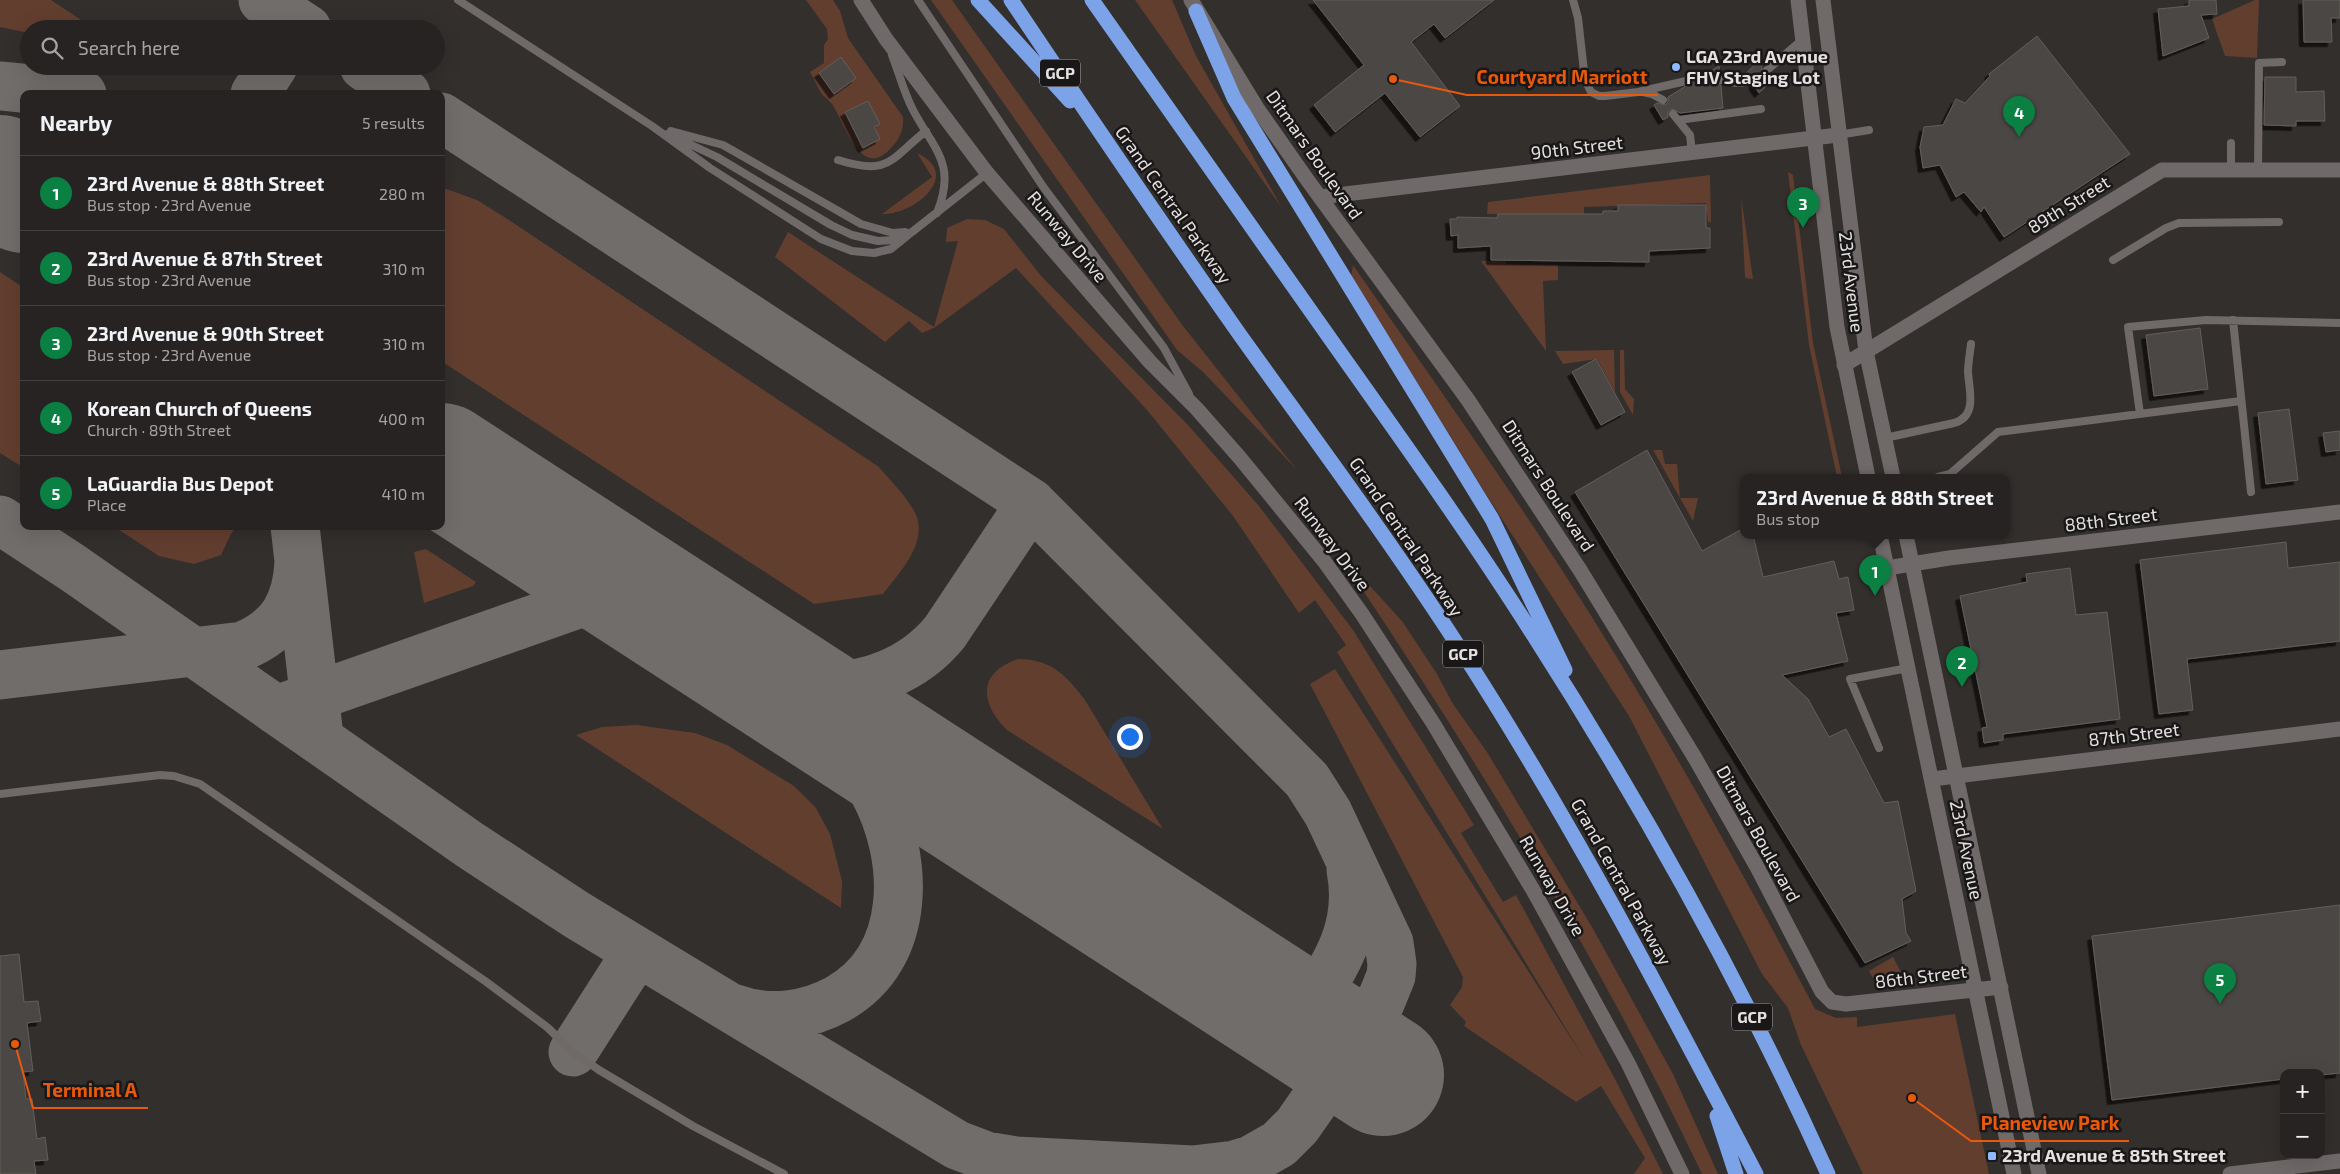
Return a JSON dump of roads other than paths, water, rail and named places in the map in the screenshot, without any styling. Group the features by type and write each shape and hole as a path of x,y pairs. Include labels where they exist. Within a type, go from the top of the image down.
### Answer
{"highway":[{"path":"978,0 1110,147"},
{"name":"Grand Central Parkway","path":"1011,0 1110,147 1242,337 1361,502 1458,646 1563,815 1612,902 1756,1174"},
{"name":"GCP","path":"1092,0 1462,526 1534,636 1604,748 1711,938 1828,1174"},
{"path":"1193,6 1234,98 1492,519 1604,748"},
{"path":"1705,1076 1736,1174"}],"street":[{"name":"Runway Drive","path":"861,0 886,39 988,173 1150,362 1197,409 1247,466 1324,561 1362,614 1433,723 1501,834 1566,948 1658,1122 1682,1174"},
{"name":"23rd Avenue","path":"1798,0 1837,327 1867,474"},
{"name":"23rd Avenue","path":"1823,0 1838,135 1866,351 1892,474"},
{"name":"Ditmars Boulevard","path":"1193,6 1257,108 1468,400 1548,520 1696,758 1757,867 1822,992 1832,1002 1846,1004"},
{"name":"90th Street","path":"1320,197 1838,135"},
{"name":"89th Street","path":"1844,365 2162,170 2340,170"},
{"name":"88th Street","path":"1887,568 2340,512"},
{"name":"23rd Avenue","path":"1881,539 2014,1174"},
{"name":"23rd Avenue","path":"1907,539 2039,1174"},
{"name":"87th Street","path":"1932,779 2340,728"},
{"name":"86th Street","path":"1846,1004 2001,987"},
{"path":"2231,1174 2340,1161"}],"lane":[{"path":"458,0 652,126 710,168 834,246 852,251 874,253 891,249 988,173"},
{"path":"918,0 1044,188 1164,348 1197,409"},
{"path":"1573,0 1578,18 1585,80 1588,89 1599,96 1638,92 1686,81"},
{"path":"886,39 912,109 942,159 945,174 942,201 936,215"},
{"path":"1766,71 1803,39"},
{"path":"2258,169 2259,63 2282,62"},
{"path":"1720,80 1737,83 1750,82"},
{"path":"1638,92 1652,94 1663,100"},
{"path":"1692,153 1690,135 1675,117 1761,109"},
{"path":"652,126 717,157 831,225 852,235 878,241 894,240 912,232"},
{"path":"652,126 723,145 861,224 892,233 912,232"},
{"path":"1838,135 1869,130"},
{"path":"838,160 870,168 884,165 898,156 926,131"},
{"path":"2231,144 2231,169"},
{"path":"2113,260 2166,228 2179,223 2279,222"},
{"path":"2140,414 2128,327 2197,320 2340,323"},
{"path":"2232,320 2251,492"},
{"path":"1885,438 1954,423 1964,418 1971,402 1968,371 1971,344"},
{"path":"1950,474 1998,432 2241,401"},
{"path":"1879,748 1850,679 1908,668"},
{"path":"0,794 160,775 174,776 200,784 492,986 547,1027 573,1052 599,1070 693,1126 784,1174"}],"place":[{"name":"LGA 23rd Avenue FHV Staging Lot","path":"1676,67"},
{"name":"Courtyard Marriott","path":"1393,79"},
{"name":"Korean Church of Queens","path":"2019,137"},
{"name":"23rd Avenue & 90th Street","path":"1803,228"},
{"name":"23rd Avenue & 88th Street","path":"1875,596"},
{"name":"23rd Avenue & 87th Street","path":"1962,687"},
{"name":"LaGuardia Bus Depot","path":"2220,1004"},
{"name":"Terminal A","path":"15,1044"},
{"name":"Planeview Park","path":"1912,1098"},
{"name":"23rd Avenue & 85th Street","path":"1992,1156"}]}
